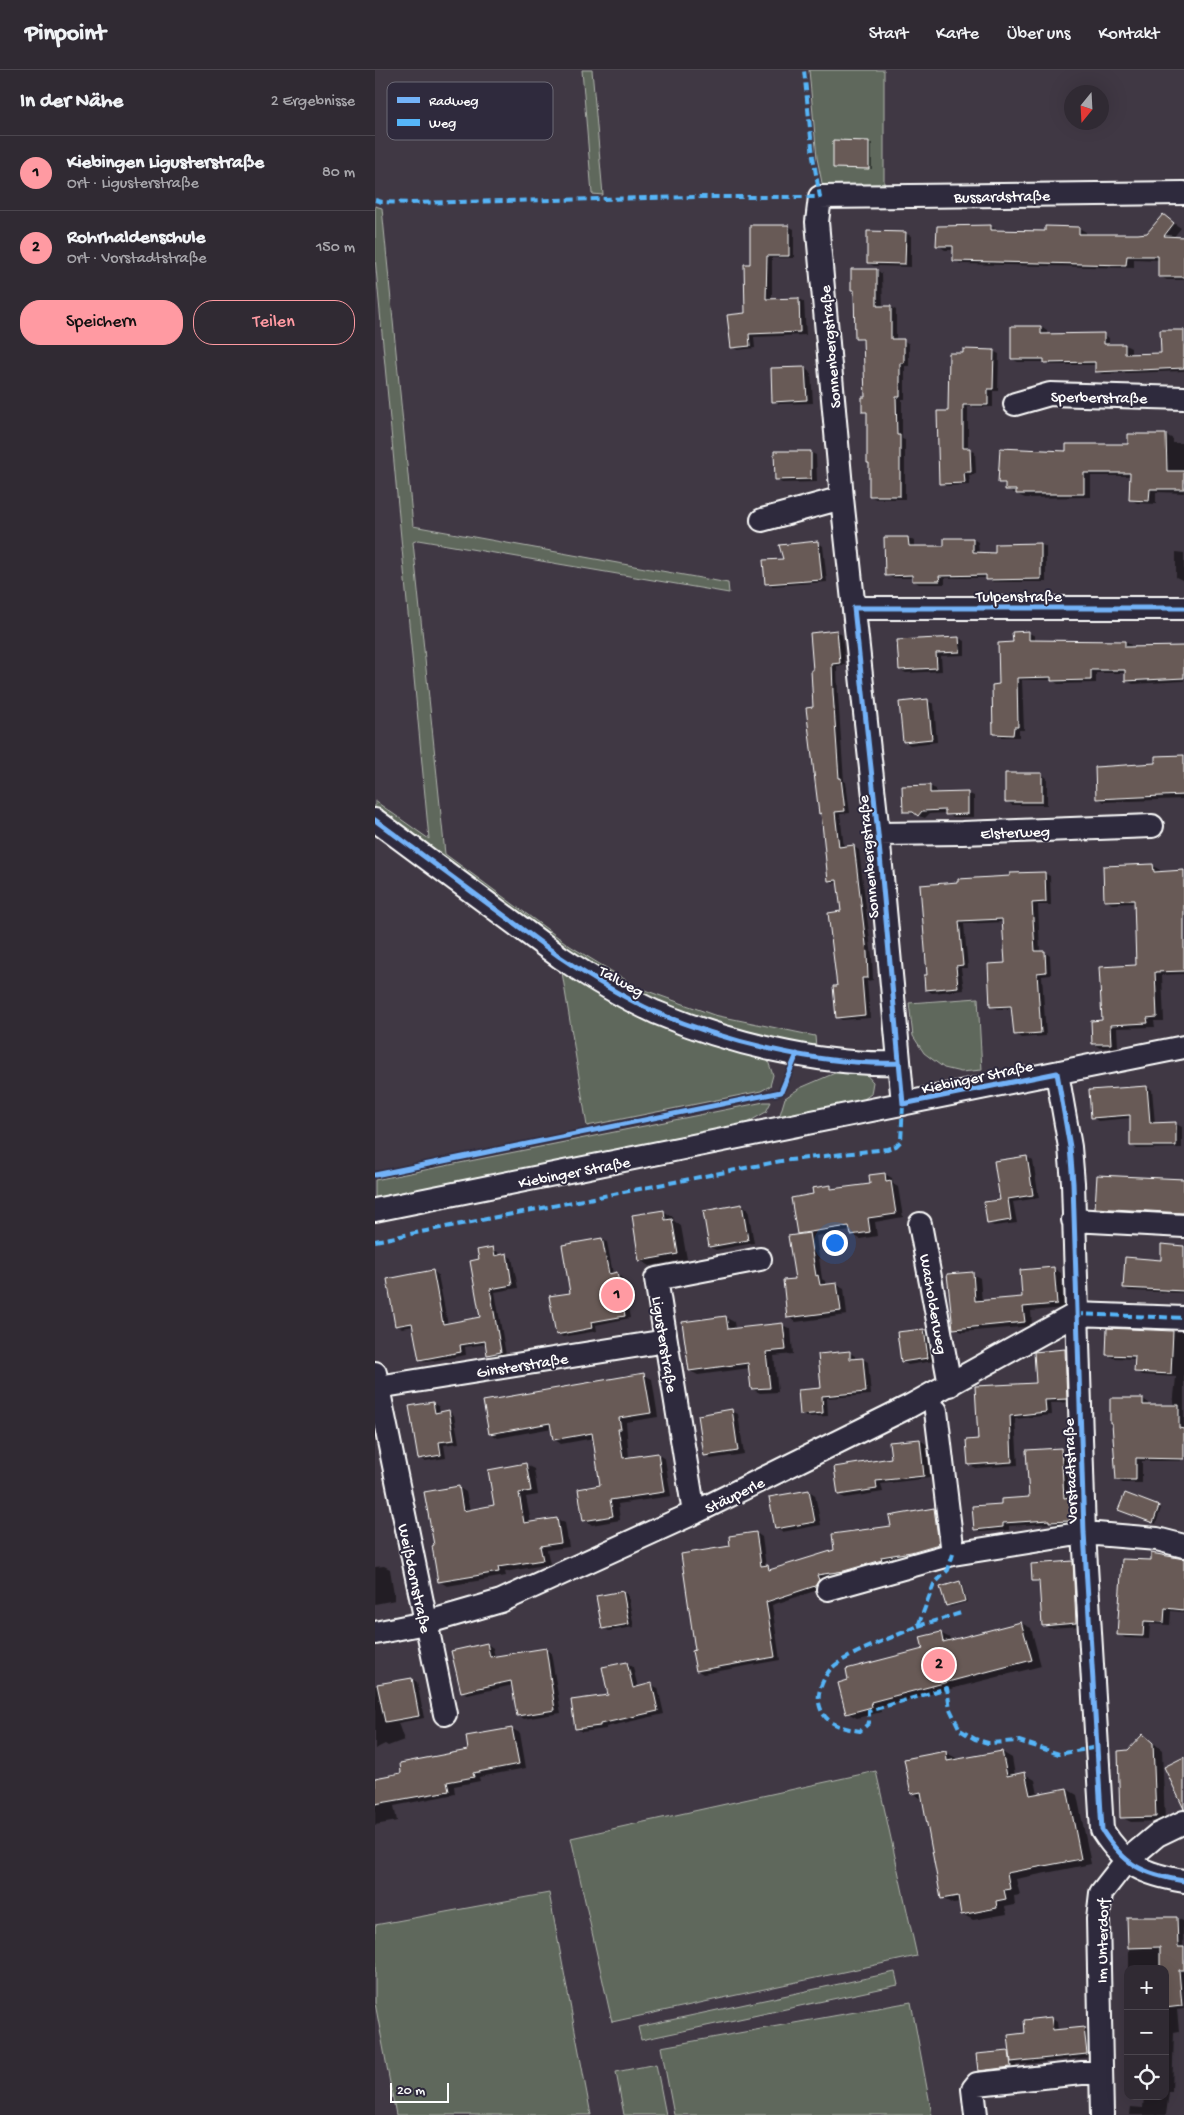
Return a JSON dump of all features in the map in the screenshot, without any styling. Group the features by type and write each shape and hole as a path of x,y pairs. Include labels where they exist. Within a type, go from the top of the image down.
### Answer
{"street":[{"name":"Bussardstraße","path":"820,197 1184,193"},
{"name":"Sonnenbergstraße","path":"820,197 817,222 842,498 878,834 903,1104"},
{"name":"Sperberstraße","path":"1015,404 1049,394 1184,398"},
{"path":"762,520 842,498"},
{"name":"Tulpenstraße","path":"854,608 1184,608"},
{"name":"Talweg","path":"375,820 560,957 587,975 654,1011 720,1034 797,1054 849,1062 873,1064 898,1063"},
{"name":"Elsterweg","path":"878,834 1152,826"},
{"name":"Kiebinger Straße","path":"375,1210 1184,1047"},
{"name":"Vorstadtstraße","path":"1057,1073 1070,1147 1084,1532 1102,1830 1113,1848 1126,1862"},
{"path":"1073,1220 1184,1226"},
{"name":"Wacholderweg","path":"920,1224 950,1385"},
{"name":"Ligusterstraße","path":"695,1513 656,1279 760,1259"},
{"path":"1076,1314 1184,1318"},
{"name":"Stäuperle","path":"375,1633 425,1623 501,1601 695,1513 950,1385 1076,1314"},
{"name":"Ginsterstraße","path":"377,1380 666,1341"},
{"name":"Weißdornstraße","path":"377,1380 381,1443 445,1714"},
{"path":"936,1411 953,1554"},
{"name":"Vorstadtstraße","path":"828,1589 953,1554 1084,1532 1157,1539 1184,1546"},
{"name":"Im Unterdorf","path":"1102,2115 1098,1919 1101,1893 1126,1862 1157,1834 1184,1822"},
{"path":"1126,1862 1162,1878 1184,1881"},
{"path":"975,2115 973,2089 977,2084 1101,2071"}],"green space":[{"path":"582,70 592,70 603,195 592,194"},
{"path":"809,70 884,70 884,188 823,188 817,158"},
{"path":"375,206 382,208 413,526 728,583 729,593 418,540 413,542 445,854 570,946 639,988 714,1015 815,1036 816,1048 784,1044 663,1006 569,955 375,812 375,801 429,839 375,258"},
{"path":"561,966 768,1061 773,1075 770,1086 761,1091 587,1126"},
{"path":"978,998 982,1070 961,1072 944,1068 924,1053 913,1036 909,1003"},
{"path":"842,1070 862,1070 873,1082 871,1094 860,1102 779,1118 785,1098 800,1088"},
{"path":"771,1102 766,1112 743,1125 375,1199 375,1180"},
{"path":"876,1771 917,1956 612,2022 571,1838"},
{"path":"549,1893 591,2115 396,2115 375,2003 375,1925"},
{"path":"895,1972 898,1985 641,2040 638,2027"},
{"path":"911,2002 932,2115 674,2115 661,2047"},
{"path":"656,2064 666,2115 624,2115 616,2072"}],"building":[{"path":"833,140 869,141 869,169 833,168"},
{"path":"1163,214 1174,223 1164,236 1184,237 1184,277 1158,277 1158,256 1127,256 1126,265 953,261 953,246 936,246 937,226 991,225 991,230 1045,231 1045,226 1079,227 1079,234 1138,234 1147,233"},
{"path":"750,225 789,225 789,256 767,256 766,299 799,298 800,332 749,334 750,346 731,348 727,315 745,313 744,264 750,264"},
{"path":"867,231 906,232 905,264 867,263"},
{"path":"851,269 877,269 877,306 891,306 891,339 904,339 904,363 900,363 900,397 896,397 897,435 900,435 900,496 869,496 867,412 862,412 862,397 865,397 863,339 855,339 854,290 851,290"},
{"path":"1011,326 1041,326 1041,334 1104,333 1104,344 1125,344 1125,354 1161,353 1160,330 1184,330 1184,368 1095,372 1095,362 1044,363 1044,359 1011,359"},
{"path":"963,349 994,350 993,389 988,389 988,405 963,405 963,448 970,448 971,472 964,472 965,483 939,484 937,411 948,411 949,353 963,353"},
{"path":"805,367 807,400 772,402 771,368"},
{"path":"1128,434 1166,434 1167,471 1184,471 1184,489 1150,489 1149,501 1129,500 1130,473 1084,473 1084,494 1016,494 1016,490 1005,490 1005,483 998,483 1000,448 1066,451 1066,444 1128,444"},
{"path":"774,451 811,451 811,479 775,480"},
{"path":"884,537 908,537 909,546 944,546 944,538 973,538 973,552 995,553 995,544 1041,543 1041,579 986,580 986,575 939,576 940,581 912,581 912,575 885,576"},
{"path":"818,541 822,580 765,584 763,560 783,559 779,545"},
{"path":"837,630 840,663 832,664 833,693 839,778 841,778 845,811 835,812 839,847 854,845 867,953 868,978 862,978 865,1015 836,1018 833,986 837,986 828,913 841,911 837,880 828,881 821,813 819,814 806,708 813,707 810,633"},
{"path":"1029,631 1029,640 1125,641 1125,647 1184,646 1184,678 1125,681 1125,670 1091,670 1091,680 1051,681 1051,677 1017,678 1018,727 1014,727 1013,735 993,734 992,685 999,684 998,643 1013,642 1012,632"},
{"path":"959,637 960,652 936,653 937,668 899,670 897,640"},
{"path":"928,699 932,739 903,742 899,702"},
{"path":"1184,755 1184,795 1096,799 1095,767 1155,763 1155,756"},
{"path":"1005,773 1042,773 1042,802 1005,802"},
{"path":"930,785 930,793 968,792 968,814 945,815 945,810 922,811 918,816 913,812 903,812 902,786"},
{"path":"1153,864 1154,872 1184,870 1184,971 1155,972 1157,1017 1147,1018 1148,1023 1110,1025 1111,1044 1092,1044 1091,1021 1102,1020 1099,967 1136,965 1134,900 1104,901 1103,866"},
{"path":"1045,872 1046,902 1032,903 1035,951 1045,951 1046,972 1037,973 1041,1033 1014,1035 1011,1006 990,1007 988,964 1005,963 1002,919 959,921 963,965 956,966 958,987 925,990 924,975 927,975 920,885 958,882 958,879 1010,876 1010,873"},
{"path":"1147,1086 1150,1123 1176,1122 1176,1146 1130,1146 1130,1115 1091,1118 1089,1090"},
{"path":"1027,1156 1033,1195 1008,1199 1011,1220 987,1224 984,1202 1000,1200 994,1161"},
{"path":"885,1173 886,1182 891,1181 896,1214 868,1218 870,1232 851,1235 849,1226 797,1234 791,1198 813,1194 812,1188 831,1185 831,1189 870,1184 869,1175"},
{"path":"1097,1175 1184,1179 1184,1213 1095,1208"},
{"path":"742,1204 748,1240 709,1247 703,1211"},
{"path":"664,1210 665,1220 672,1219 678,1254 639,1261 632,1215"},
{"path":"809,1233 816,1276 818,1275 820,1285 837,1283 841,1311 787,1318 783,1280 795,1279 788,1236"},
{"path":"602,1238 609,1274 617,1272 625,1316 591,1322 592,1328 556,1335 549,1296 570,1293 562,1245"},
{"path":"1161,1244 1184,1246 1184,1291 1123,1288 1125,1257 1161,1260"},
{"path":"493,1247 495,1256 507,1253 512,1285 490,1289 501,1352 487,1355 485,1341 460,1345 461,1352 419,1360 412,1323 395,1326 387,1279 433,1270 443,1324 480,1317 470,1261 479,1259 477,1250"},
{"path":"1054,1267 1057,1304 1023,1307 1025,1322 953,1329 947,1274 973,1272 975,1301 1022,1297 1020,1270"},
{"path":"726,1316 728,1329 783,1323 786,1350 766,1352 770,1388 751,1389 748,1363 689,1371 682,1322"},
{"path":"1107,1328 1173,1331 1171,1374 1134,1372 1135,1356 1106,1355"},
{"path":"924,1329 928,1358 901,1362 897,1332"},
{"path":"1065,1349 1067,1399 1045,1400 1046,1412 1010,1416 1012,1462 968,1465 966,1440 978,1439 975,1386 1036,1383 1034,1352"},
{"path":"850,1351 850,1359 863,1358 866,1392 822,1396 823,1413 800,1415 798,1390 821,1388 818,1354"},
{"path":"644,1373 651,1413 619,1418 621,1429 618,1429 623,1458 658,1453 664,1492 610,1500 613,1516 583,1521 578,1489 600,1485 592,1433 553,1440 550,1423 489,1434 483,1401"},
{"path":"1110,1398 1143,1398 1143,1405 1179,1405 1179,1428 1184,1429 1184,1459 1136,1458 1136,1480 1116,1480 1112,1423 1110,1423"},
{"path":"433,1402 435,1413 449,1410 454,1440 439,1442 441,1455 418,1459 409,1406"},
{"path":"732,1409 738,1451 704,1456 698,1415"},
{"path":"920,1439 924,1476 876,1481 877,1489 838,1495 834,1467 891,1458 889,1442"},
{"path":"1061,1448 1064,1498 1070,1497 1070,1521 1049,1522 1049,1520 1003,1523 1003,1527 974,1530 972,1506 1001,1504 1001,1499 1029,1497 1026,1450"},
{"path":"526,1463 531,1491 519,1493 524,1523 557,1518 561,1543 540,1546 543,1560 498,1567 499,1572 438,1582 432,1546 434,1545 424,1492 459,1486 463,1511 494,1505 488,1470"},
{"path":"809,1490 815,1522 775,1529 769,1497"},
{"path":"1125,1493 1159,1506 1153,1523 1118,1510"},
{"path":"934,1508 939,1544 911,1552 881,1557 882,1560 844,1571 817,1575 819,1580 815,1586 766,1602 775,1657 696,1671 692,1651 695,1650 681,1554 730,1546 729,1536 756,1532 761,1566 768,1565 769,1570 834,1550 832,1534 891,1526 889,1516"},
{"path":"1151,1553 1184,1559 1184,1610 1165,1608 1164,1622 1144,1621 1143,1636 1117,1635 1122,1559 1151,1560"},
{"path":"1073,1561 1076,1623 1042,1626 1039,1581 1032,1581 1031,1564"},
{"path":"960,1581 965,1601 946,1606 940,1587"},
{"path":"623,1591 629,1624 602,1629 596,1596"},
{"path":"1021,1622 1032,1660 871,1702 872,1707 846,1714 838,1683 848,1680 846,1669 923,1649 920,1637 941,1632 943,1642"},
{"path":"487,1643 490,1657 546,1648 555,1710 517,1716 511,1681 461,1692 451,1651"},
{"path":"627,1662 633,1688 652,1683 658,1711 600,1724 600,1726 575,1729 571,1700 608,1695 602,1667"},
{"path":"412,1678 419,1716 385,1722 377,1684"},
{"path":"512,1728 519,1764 473,1773 474,1777 447,1782 449,1791 375,1804 375,1778 401,1773 400,1763 468,1750 466,1736"},
{"path":"1143,1734 1153,1743 1156,1817 1120,1818 1118,1751 1128,1750"},
{"path":"946,1751 947,1761 1002,1751 1007,1776 1025,1772 1030,1795 1067,1788 1081,1859 1007,1873 1010,1889 1004,1890 1006,1899 996,1901 997,1908 961,1915 958,1896 941,1899 921,1792 911,1794 904,1759"},
{"path":"1184,1757 1184,1809 1164,1767"},
{"path":"1127,1917 1177,1917 1178,1947 1184,1947 1184,1970 1179,1970 1182,2006 1169,2008 1169,1965 1160,1965 1160,1947 1128,1948"},
{"path":"1051,2017 1053,2030 1084,2027 1087,2054 1011,2062 1008,2035 1025,2033 1024,2020"},
{"path":"1009,2051 1011,2067 978,2071 976,2054"}],"marked path":[{"path":"375,200 411,203 697,197 820,197 813,157 804,70"},
{"path":"375,1241 781,1161 887,1149 896,1146 901,1141 903,1104"},
{"path":"1076,1314 1184,1318"},
{"path":"953,1554 948,1570 934,1584 918,1626 845,1659 829,1671 819,1695 819,1703 825,1716 834,1724 860,1731 869,1723 869,1711 947,1688 950,1709 960,1730 975,1739 988,1743 1019,1741 1059,1754 1098,1747"},
{"path":"918,1626 961,1613"}],"cycle path":[{"path":"1184,608 854,608 878,834 903,1104 1057,1073 1070,1147 1073,1183 1084,1533 1102,1830 1119,1852 1136,1866 1157,1875 1184,1881"},
{"path":"375,820 560,957 630,1000 655,1012 712,1033 774,1050 838,1061 898,1063"},
{"path":"375,1175 781,1092 797,1054"}],"place":[{"name":"Kiebingen Ligusterstraße","path":"617,1295"},
{"name":"Rohrhaldenschule","path":"939,1665"}]}
